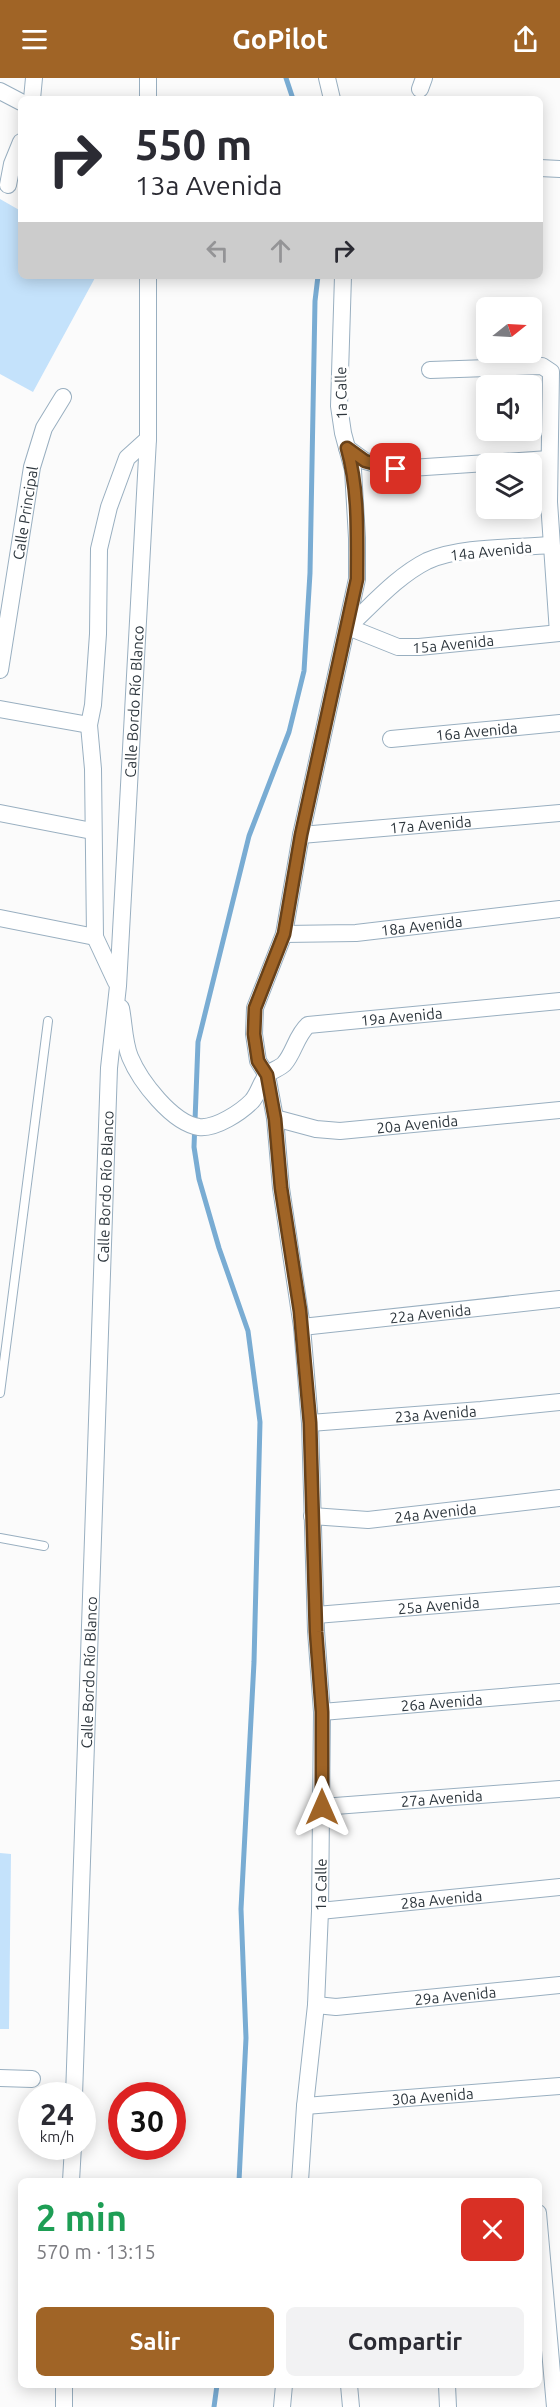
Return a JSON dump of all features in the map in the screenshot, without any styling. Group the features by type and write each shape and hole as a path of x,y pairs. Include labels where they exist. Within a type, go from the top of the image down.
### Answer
{"street":[{"path":"32,96 34,78"},
{"path":"148,78 148,96"},
{"path":"327,78 331,96"},
{"path":"0,92 18,101"},
{"path":"8,185 12,164 18,149"},
{"path":"543,168 560,170"},
{"name":"Calle Bordo Río Blanco","path":"74,2082 109,1068 118,986 148,439 148,279"},
{"name":"1a Calle","path":"300,2178 316,2005 320,1911 322,1712 316,1615 310,1423 302,1327 281,1188 275,1119 267,1075 258,1061 254,1034 255,1008 284,934 301,835 357,579 353,470 339,406 343,279"},
{"path":"430,370 542,366 551,372 555,401 549,459 554,503 551,545 559,633"},
{"name":"Calle Principal","path":"0,670 32,467 44,428 63,397"},
{"path":"148,439 127,458 109,507 99,549 98,634 93,705 89,726 93,769 95,938 118,986 129,1055 157,1098 173,1114 187,1123 200,1127 214,1124 236,1114 253,1100 267,1075"},
{"path":"347,448 365,461 396,469 549,459"},
{"name":"14a Avenida","path":"348,627 399,580 426,562 453,552 551,545"},
{"name":"15a Avenida","path":"348,627 398,647 419,647 559,633"},
{"path":"0,709 89,726"},
{"name":"16a Avenida","path":"391,739 560,723"},
{"path":"0,813 92,831"},
{"name":"17a Avenida","path":"301,835 560,813"},
{"name":"18a Avenida","path":"284,934 356,933 560,909"},
{"path":"0,918 95,938"},
{"name":"19a Avenida","path":"267,1075 284,1063 301,1031 308,1025 560,1001"},
{"name":"20a Avenida","path":"275,1119 316,1129 340,1131 560,1110"},
{"name":"22a Avenida","path":"302,1327 560,1299"},
{"name":"23a Avenida","path":"310,1423 560,1402"},
{"name":"24a Avenida","path":"312,1516 368,1520 560,1498"},
{"name":"25a Avenida","path":"316,1615 560,1595"},
{"name":"26a Avenida","path":"322,1712 560,1692"},
{"name":"27a Avenida","path":"322,1807 560,1789"},
{"name":"28a Avenida","path":"320,1911 560,1887"},
{"name":"29a Avenida","path":"316,2005 351,2006 560,1985"},
{"path":"0,2078 32,2079"},
{"name":"30a Avenida","path":"305,2106 560,2086"},
{"path":"71,2178 72,2160"},
{"path":"542,2250 555,2407"},
{"path":"64,2388 64,2407"},
{"path":"282,2407 284,2388"},
{"path":"349,2388 351,2407"},
{"path":"447,2388 448,2407"}],"lane":[{"path":"0,1393 48,1021"},
{"path":"0,1538 44,1546"}],"shaded area":[{"path":"0,199 18,209 18,279 94,279 33,392 0,374"},
{"path":"0,1853 11,1854 9,2029 0,2029"}],"waterway":[{"path":"286,78 292,96"},
{"path":"239,2178 246,2038 241,1909 254,1662 260,1422 248,1331 219,1248 199,1179 194,1147 198,1042 249,836 289,732 304,671 310,573 315,301 318,279"},
{"path":"214,2407 217,2388"}],"route":[{"path":"322,1807 322,1712 316,1632 310,1423 300,1311 281,1188 275,1119 267,1075 258,1061 254,1034 255,1008 284,934 301,835 357,579 353,470 347,448 365,461 396,469"}]}
